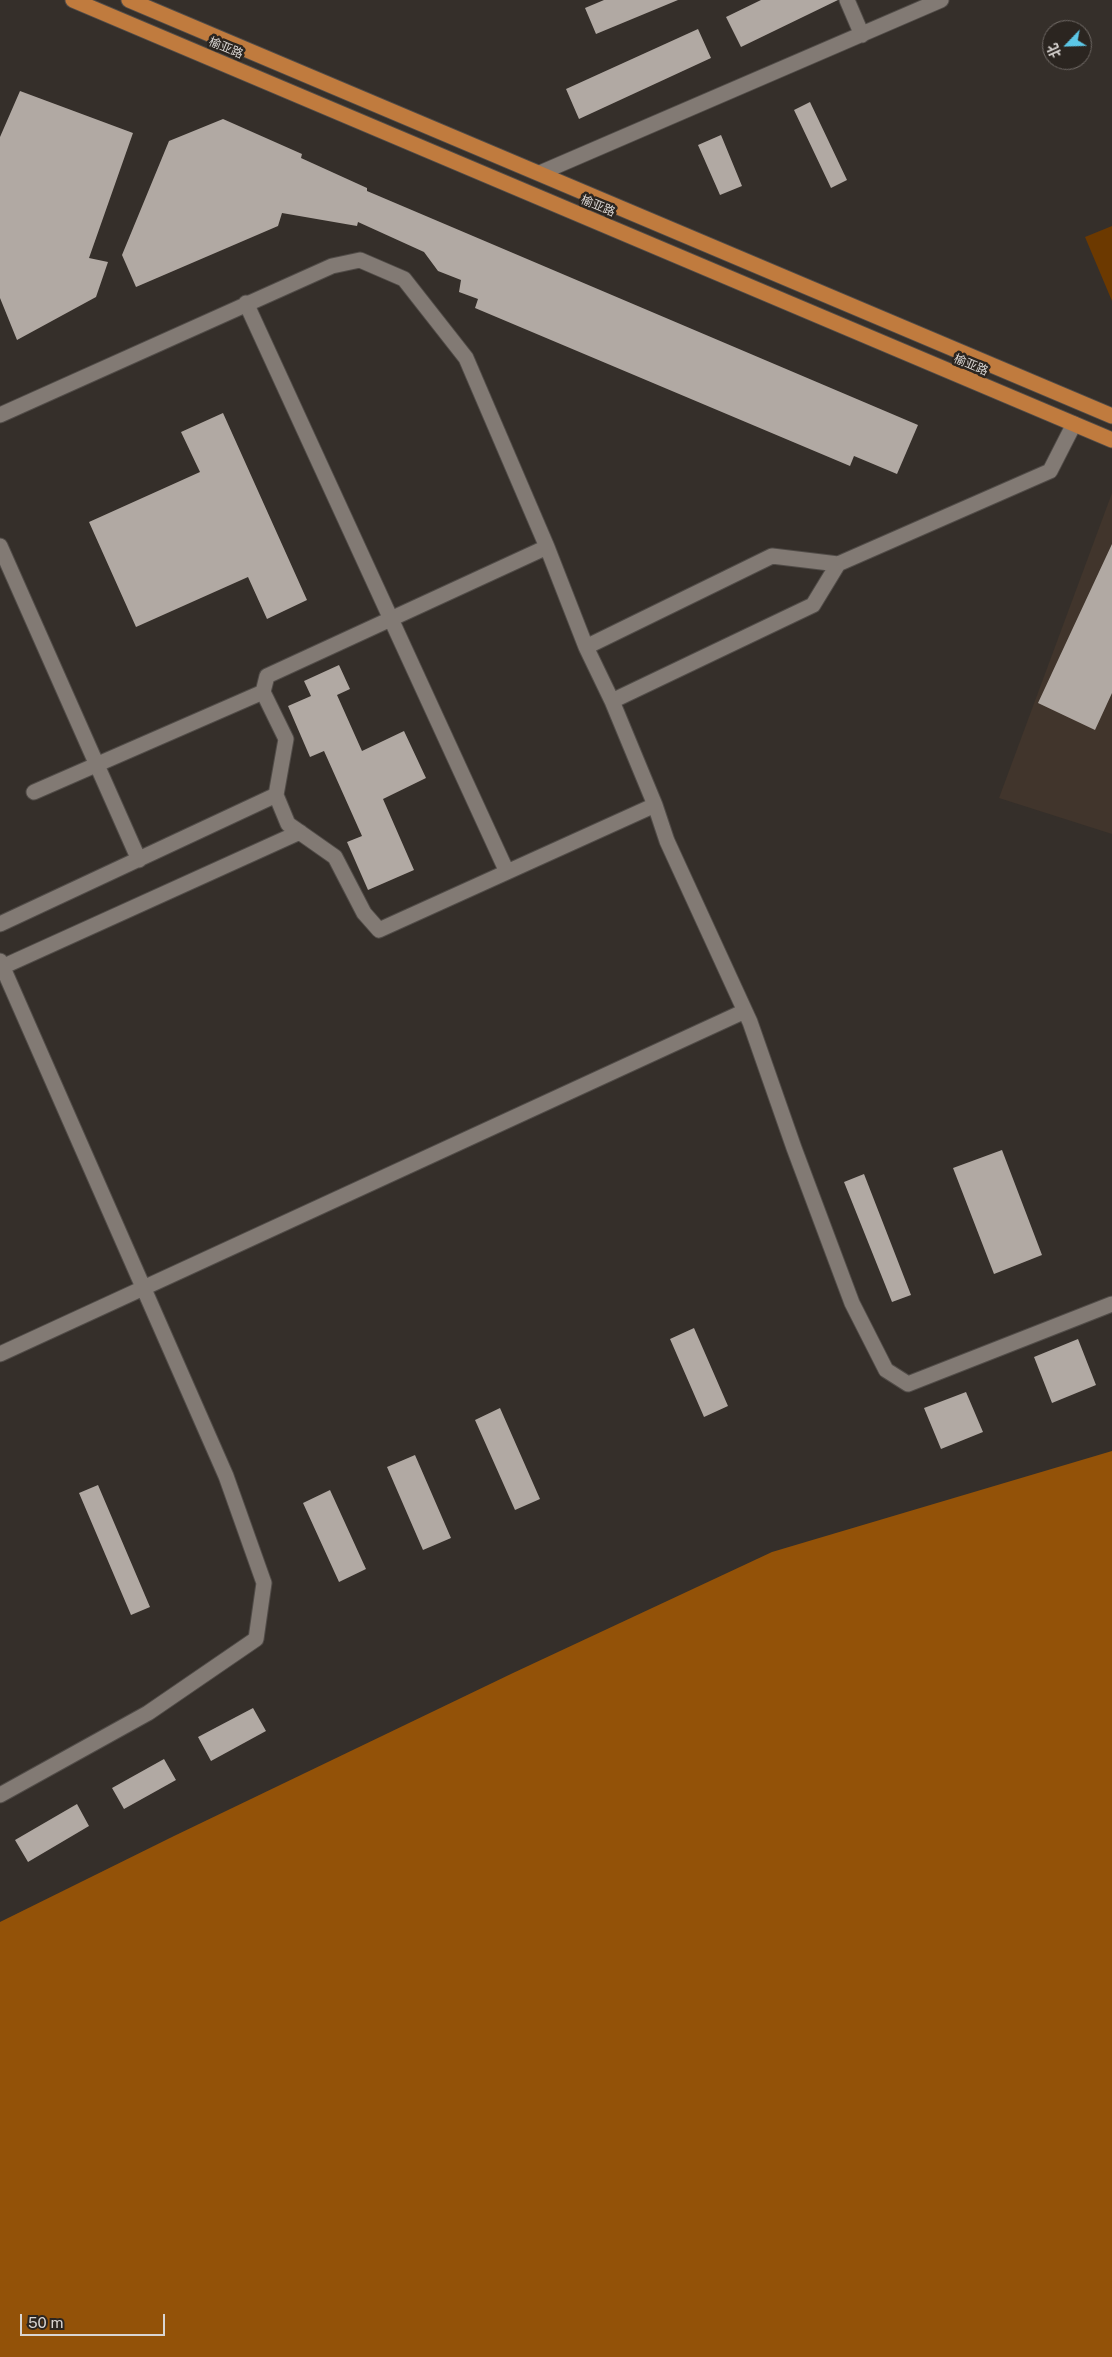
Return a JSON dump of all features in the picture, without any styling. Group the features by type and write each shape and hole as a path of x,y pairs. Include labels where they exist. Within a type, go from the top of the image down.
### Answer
{"highway":[{"name":"榆亚路","path":"73,0 1112,440"},
{"name":"榆亚路","path":"129,0 1112,416"}],"lane":[{"path":"847,0 862,35"},
{"path":"540,174 941,0"},
{"path":"0,415 332,266 360,260 404,279 466,358 547,547 586,647 612,701 655,805 667,842 745,1012 852,1303 886,1370 908,1384 1112,1304"},
{"path":"246,303 507,872"},
{"path":"586,647 772,556 838,564 1050,471 1074,424"},
{"path":"0,546 139,860"},
{"path":"547,547 267,676 262,692 286,739 276,796 288,824 335,857 364,913 379,930 655,805"},
{"path":"612,701 813,605 838,564"},
{"path":"34,792 262,692"},
{"path":"0,924 276,796"},
{"path":"0,1795 148,1712 256,1639 264,1583 226,1476 1,965 300,832"},
{"path":"0,1354 745,1012"}],"shaded area":[{"path":"1112,226 1112,301 1085,237"},
{"path":"1112,493 1112,834 999,798"},
{"path":"1112,1451 1112,2357 0,2357 0,1922 513,1673 772,1552"}],"building":[{"path":"604,0 678,0 596,34 585,8"},
{"path":"761,0 838,0 741,47 726,17"},
{"path":"698,29 711,58 579,119 566,89"},
{"path":"20,91 133,133 89,258 108,262 96,297 17,340 0,298 0,137"},
{"path":"810,102 847,180 831,188 794,110"},
{"path":"223,119 302,154 301,158 367,188 367,191 918,425 897,474 854,456 850,466 475,308 478,299 459,292 461,280 438,271 424,252 358,222 357,226 282,213 278,226 136,287 122,255 169,141"},
{"path":"721,135 742,186 720,195 698,145"},
{"path":"223,413 307,600 267,619 248,577 136,627 89,522 200,472 181,432"},
{"path":"1112,544 1112,693 1095,730 1038,703"},
{"path":"339,665 350,689 337,695 362,751 404,731 426,778 383,799 414,870 368,890 347,842 362,836 324,751 310,757 288,706 311,696 304,681"},
{"path":"1002,1150 1042,1255 994,1274 953,1168"},
{"path":"864,1174 911,1295 892,1302 844,1182"},
{"path":"694,1328 728,1406 704,1417 670,1339"},
{"path":"1078,1339 1096,1385 1052,1403 1034,1357"},
{"path":"966,1392 983,1432 941,1449 924,1408"},
{"path":"500,1408 540,1499 515,1510 475,1420"},
{"path":"415,1455 451,1538 423,1550 387,1467"},
{"path":"98,1485 150,1607 131,1615 79,1493"},
{"path":"330,1490 366,1569 339,1582 303,1503"},
{"path":"253,1708 266,1731 211,1761 198,1737"},
{"path":"164,1759 176,1780 124,1809 112,1788"},
{"path":"77,1804 89,1826 28,1862 15,1840"}]}
